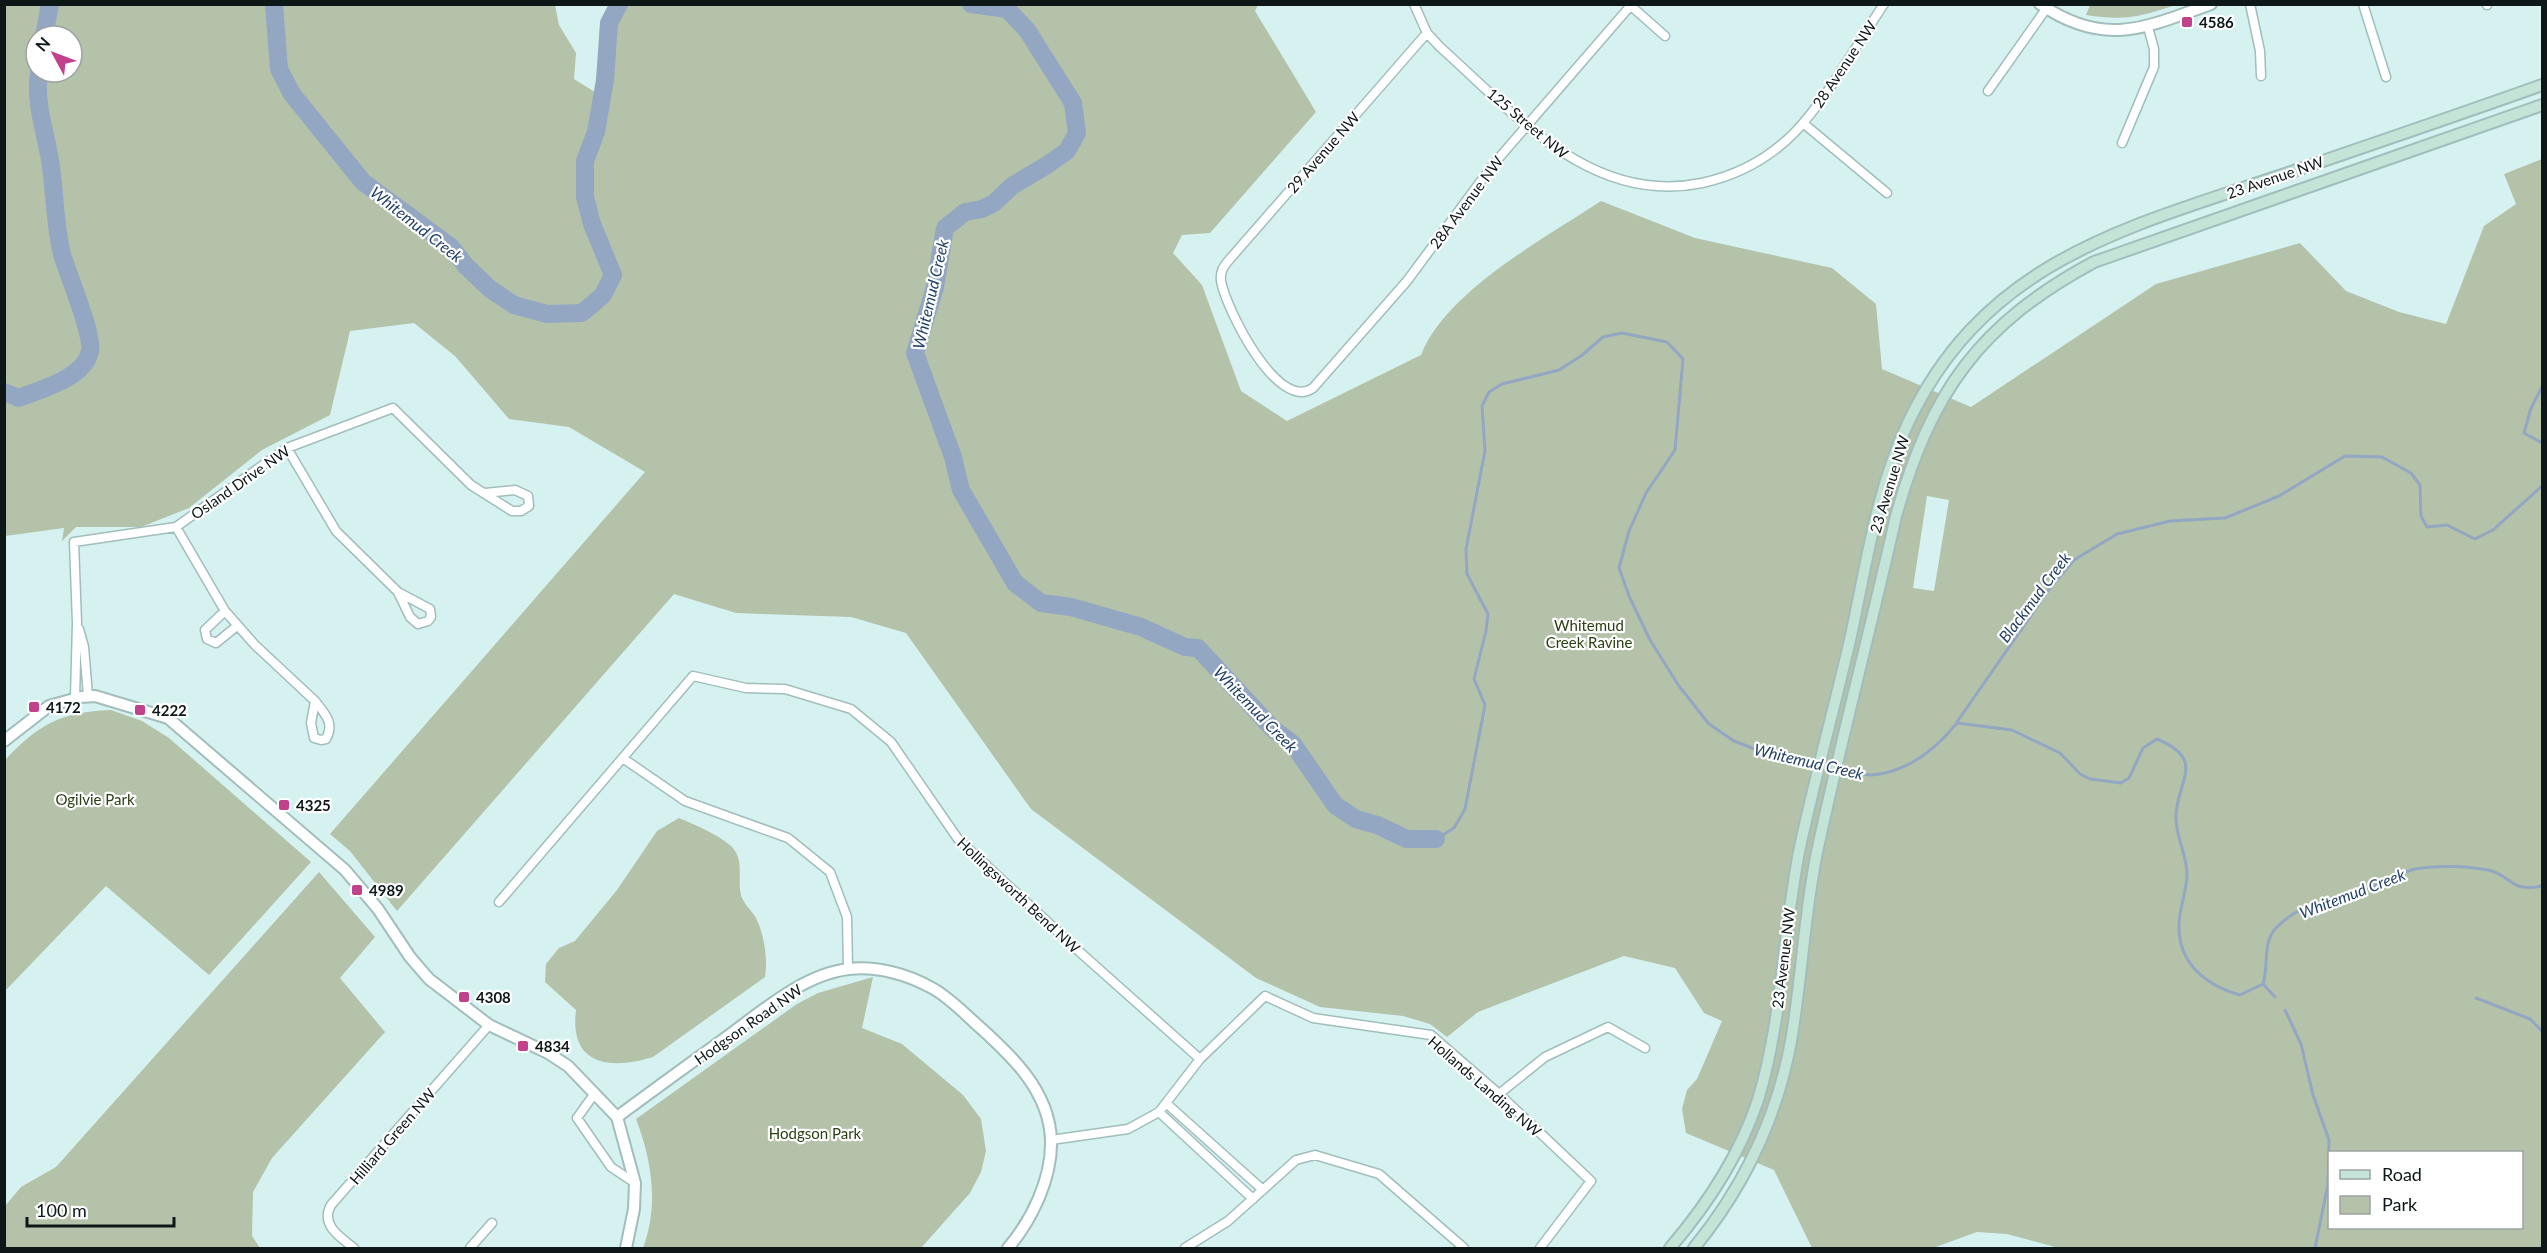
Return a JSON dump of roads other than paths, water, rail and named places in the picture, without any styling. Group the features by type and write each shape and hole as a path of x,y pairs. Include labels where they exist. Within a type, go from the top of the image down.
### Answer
{"main road":[{"name":"23 Avenue NW","path":"1670,1248 1696,1217 1736,1152 1757,1101 1773,1035 1791,892 1878,512 1891,467 1908,423 1932,380 1976,324 2050,265 2124,228 2542,85"},
{"name":"23 Avenue NW","path":"1694,1248 1725,1207 1753,1159 1778,1096 1791,1041 1809,899 1850,709 1896,516 1910,468 1924,432 1953,380 1989,337 2010,318 2059,281 2104,258 2542,105"}],"street":[{"name":"125 Street NW","path":"1414,4 1427,33 1527,125 1576,162 1591,170 1629,183 1681,187 1712,181 1746,169"},
{"name":"28 Avenue NW","path":"1746,169 1778,148 1803,123 1884,4"},
{"path":"1988,91 2043,7 2062,18 2091,29 2116,32 2148,27 2211,4"},
{"path":"2250,4 2260,51 2261,76"},
{"path":"2363,4 2386,77"},
{"name":"28A Avenue NW","path":"1300,394 1313,388 1407,281 1484,175 1632,5 1665,36"},
{"path":"2122,143 2154,67 2154,49 2148,27"},
{"name":"29 Avenue NW","path":"1300,394 1289,389 1256,357 1222,286 1221,272 1228,260 1427,33"},
{"name":"28 Avenue NW","path":"1803,123 1887,192"},
{"name":"Osland Drive NW","path":"75,698 77,623 74,542 176,526 287,448 393,408 471,485 485,494 512,511 521,511 529,506 528,496 522,492 485,494"},
{"path":"287,448 336,531 398,592"},
{"path":"176,526 225,611 237,626 315,701"},
{"path":"225,611 205,630 207,639 216,643 237,626"},
{"name":"Osland Drive NW","path":"77,623 84,647 88,696"},
{"name":"Hollingsworth Bend NW","path":"499,902 693,676 746,688 785,689 851,709 891,742 958,839 1200,1059"},
{"path":"4,741 49,706 88,696 95,696 168,718 345,870 368,896 419,969 453,999 489,1025 548,1053 568,1066 617,1117 635,1183 634,1209 626,1248"},
{"path":"624,759 685,801 788,838 830,873 847,917 848,969"},
{"name":"Hodgson Road NW","path":"617,1117 797,986 848,969 879,969 904,975 933,988 1010,1056 1032,1081 1044,1109 1051,1140 1043,1188 1020,1234 1008,1248"},
{"name":"Hollands Landing NW","path":"1051,1140 1128,1129 1159,1112 1200,1059 1265,996 1314,1017 1431,1035 1499,1094 1592,1180 1540,1248"},
{"name":"Hilliard Green NW","path":"354,1248 329,1225 328,1214 331,1205 489,1025"},
{"path":"1499,1094 1545,1057 1608,1027 1645,1048"},
{"path":"595,1093 577,1118 611,1167 635,1183"},
{"path":"1166,1103 1263,1190"},
{"path":"1159,1112 1253,1199"},
{"path":"1185,1248 1228,1221 1296,1160 1316,1155 1379,1174 1464,1248"},
{"path":"470,1248 492,1223"}],"waterway":[{"name":"Whitemud Creek","path":"46,24 50,4"},
{"name":"Whitemud Creek","path":"274,4 279,69 292,94 363,182 451,247 466,266 490,289 514,305 547,314 582,313 603,295 613,275 592,224 585,197 585,161 596,132 605,80 609,23 619,4"},
{"name":"Whitemud Creek","path":"971,4 1007,9 1027,30 1073,103 1077,133 1067,151 1012,186 994,203 982,209 965,212 945,228 935,287 915,353 953,457 961,490 1015,583 1041,603 1071,607 1141,627 1185,647 1198,648 1273,729 1293,744 1335,805 1356,819 1377,825 1407,839 1436,839"},
{"name":"Whitemud Creek","path":"4,392 19,398 61,381 80,368 90,351 88,331 62,254 38,84"},
{"name":"Whitemud Creek","path":"1436,839 1454,828 1465,809 1485,705 1474,679 1488,614 1467,574 1466,549 1485,451 1482,406 1489,392 1502,384 1559,370 1581,356 1603,337 1622,333 1667,342 1683,359 1675,450 1646,493 1629,531 1619,568 1629,596 1650,640 1679,686 1709,724 1734,741 1770,755 1816,762"},
{"name":"Blackmud Creek","path":"2542,387 2531,408 2524,433 2542,443"},
{"name":"Blackmud Creek","path":"1957,722 2050,588 2074,560 2117,534 2170,521 2225,518 2279,496 2345,456 2382,457 2411,473 2420,485 2421,516 2427,527 2447,525 2475,539 2493,530 2542,486"},
{"name":"Whitemud Creek","path":"1840,766 1868,775 1897,769 1930,751 1957,723 2012,730 2060,753 2080,774 2090,779 2121,783 2129,778 2143,748 2157,739 2172,747 2181,755 2186,772 2176,816 2177,831 2187,874 2179,925 2183,951 2196,970 2205,978 2227,991 2240,995 2263,984 2267,948 2276,928 2296,913 2319,902 2368,888 2415,869 2432,867 2488,870 2523,887 2542,886"},
{"path":"2263,984 2275,997"},
{"path":"2476,998 2530,1019 2542,1031"},
{"path":"2285,1010 2301,1044 2313,1095 2329,1140 2329,1151"},
{"path":"2315,1248 2328,1184"}],"place":[{"name":"4586","path":"2187,22"},
{"name":"4172","path":"34,707"},
{"name":"4222","path":"140,710"},
{"name":"4325","path":"284,805"},
{"name":"4989","path":"357,890"},
{"name":"4308","path":"464,997"},
{"name":"4834","path":"523,1046"}],"park label":[{"name":"Whitemud Creek Ravine","path":"1589,634"},
{"name":"Ogilvie Park","path":"95,799"},
{"name":"Hodgson Park","path":"815,1133"}]}
